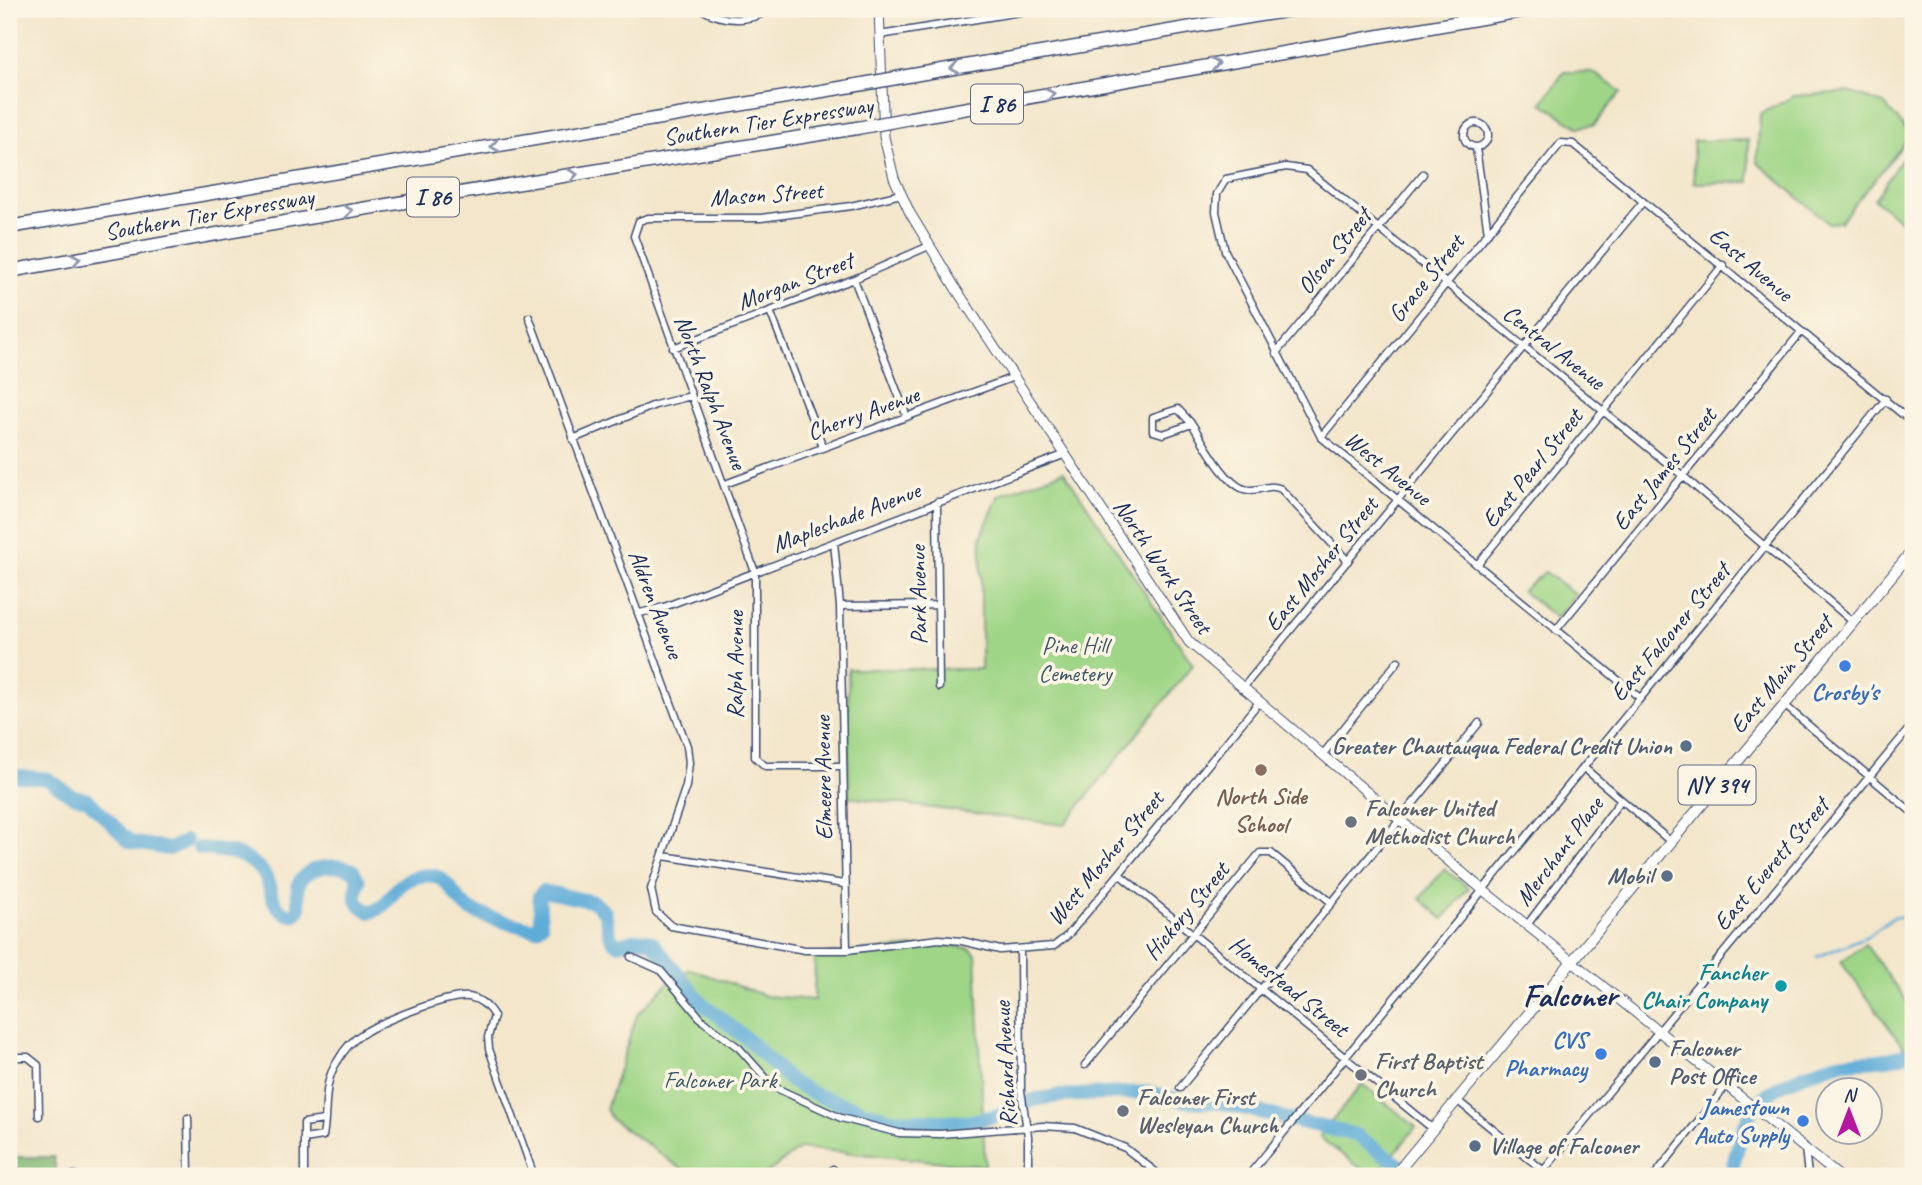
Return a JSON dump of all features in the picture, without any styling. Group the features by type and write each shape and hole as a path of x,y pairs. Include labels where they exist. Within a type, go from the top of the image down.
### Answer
{"highway":[{"name":"Southern Tier Expressway","path":"9,227 1296,9"},
{"name":"Southern Tier Expressway","path":"9,271 313,217 858,128 1534,9"}],"main road":[{"name":"East Main Street","path":"1863,608 1913,544"},
{"name":"East Main Street","path":"1571,961 1913,550"},
{"name":"NY 394","path":"1394,1176 1571,961"}],"street":[{"path":"701,9 714,16 741,19 771,9"},
{"name":"North Work Street","path":"879,9 884,137 901,194 929,246 1189,642 1483,890 1839,1176"},
{"path":"880,35 1038,9"},
{"path":"1473,122 1482,124 1488,131 1484,145 1476,148 1465,143 1463,134 1464,129 1473,122"},
{"name":"East Avenue","path":"1561,143 1573,144 1913,423"},
{"name":"Grace Street","path":"1321,437 1561,143"},
{"path":"1476,148 1488,233"},
{"name":"Central Avenue","path":"1217,194 1226,179 1294,167 1307,170 1683,476 1852,621"},
{"name":"Olson Street","path":"1276,353 1423,174"},
{"name":"Mason Street","path":"636,225 648,218 785,216 901,194"},
{"name":"West Avenue","path":"1217,194 1216,212 1225,251 1321,437 1640,698"},
{"name":"East Mosher Street","path":"1242,689 1642,203"},
{"name":"North Ralph Avenue","path":"636,225 634,236 640,260 725,484 755,572"},
{"name":"Morgan Street","path":"673,348 854,279 929,246"},
{"name":"East Pearl Street","path":"1478,565 1723,265"},
{"path":"854,279 907,417"},
{"path":"770,311 823,447"},
{"name":"Aldren Avenue","path":"529,317 687,746 689,763 686,786 651,889 654,909"},
{"name":"East James Street","path":"1556,630 1801,332"},
{"name":"Cherry Avenue","path":"725,484 1014,377"},
{"path":"573,439 655,405 691,396"},
{"name":"East Falconer Street","path":"1248,1176 1886,399"},
{"path":"1192,424 1157,434 1153,431 1151,420 1156,415 1178,409 1192,424 1234,483 1248,490 1276,486 1281,489 1348,561"},
{"name":"Mapleshade Avenue","path":"640,613 663,607 1066,454"},
{"name":"Park Avenue","path":"937,502 939,687"},
{"name":"Elmeere Avenue","path":"834,542 840,606 844,884 848,950"},
{"name":"Ralph Avenue","path":"755,572 755,757 765,766 842,766"},
{"path":"840,606 938,605"},
{"path":"1323,754 1398,661"},
{"name":"West Mosher Street","path":"654,909 664,922 678,929 794,949 848,950 939,939 962,941 988,949 1047,948 1061,941 1119,874 1259,702"},
{"path":"1783,704 1913,813"},
{"path":"1180,1088 1479,723"},
{"name":"East Everett Street","path":"1544,1174 1913,724"},
{"path":"1583,767 1671,842"},
{"name":"Merchant Place","path":"1527,925 1621,800"},
{"name":"Hickory Street","path":"1085,1065 1256,856 1265,852 1271,853 1332,903"},
{"path":"663,856 844,884"},
{"name":"Homestead Street","path":"1119,874 1433,1129"},
{"name":"Richard Avenue","path":"1020,950 1022,1099 1027,1127 1028,1176"},
{"path":"631,957 666,976 703,1021 739,1048 774,1087 828,1113 874,1129 899,1133 940,1134 1061,1126 1086,1131 1125,1148 1161,1176"},
{"path":"304,1139 322,1137 332,1069 353,1041 369,1029 442,1001 461,996 475,998 483,1002 494,1016 488,1037 489,1049 534,1176"},
{"path":"9,1057 28,1057 38,1065 38,1116"},
{"path":"1654,1176 1726,1086"},
{"path":"1458,1101 1544,1174"},
{"path":"188,1118 188,1176"},
{"path":"304,1176 305,1121 324,1120"},
{"path":"1805,1147 1808,1176"}],"green space":[{"path":"1564,72 1593,72 1621,92 1594,125 1578,127 1542,103"},
{"path":"1849,92 1884,104 1911,135 1840,222 1828,223 1757,162 1760,114 1794,96"},
{"path":"1748,140 1749,182 1694,183 1693,141"},
{"path":"1913,148 1913,231 1874,199 1901,159"},
{"name":"Pine Hill Cemetery","path":"1064,471 1193,665 1064,825 849,797 848,669 981,669 981,537 999,495"},
{"path":"1545,572 1575,594 1556,618 1522,591"},
{"path":"1444,869 1469,888 1443,919 1420,899"},
{"path":"1865,944 1913,1010 1913,1043 1905,1049 1841,962"},
{"name":"Falconer Park","path":"944,945 969,948 976,954 985,1166 800,1148 763,1176 692,1176 611,1119 606,1109 637,1015 667,984 690,969 766,996 814,1000 815,955"},
{"path":"1362,1084 1416,1127 1376,1176 1371,1176 1319,1137"},
{"path":"9,1157 54,1157 56,1176 9,1176"}],"waterway":[{"path":"9,775 48,779 71,795 88,800 130,842 169,849 186,841"},
{"path":"199,848 230,852 252,862 264,875 275,903 285,913 293,915 299,910 298,890 301,880 313,870 329,867 353,870 359,881 356,900 370,912 382,906 408,880 428,875 443,880 462,903 474,911 536,929 541,925 539,896 543,891 594,902 605,912 608,929 616,943 633,940 652,942 703,1004 748,1040 790,1081 819,1096 890,1119 967,1122 995,1116 1033,1100 1058,1096 1148,1092 1185,1101 1221,1103 1356,1135 1415,1176"},
{"path":"1817,957 1870,935 1894,917 1913,917"},
{"path":"1730,1176 1750,1113 1769,1093 1804,1075 1834,1064 1888,1059 1913,1051"}],"place":[{"name":"Crosby's","path":"1845,666"},
{"name":"Greater Chautauqua Federal Credit Union","path":"1686,746"},
{"name":"North Side School","path":"1261,770"},
{"name":"Falconer United Methodist Church","path":"1351,822"},
{"name":"Mobil","path":"1667,876"},
{"name":"Fancher Chair Company","path":"1781,986"},
{"name":"CVS Pharmacy","path":"1601,1054"},
{"name":"Falconer Post Office","path":"1655,1062"},
{"name":"First Baptist Church","path":"1361,1075"},
{"name":"Falconer First Wesleyan Church","path":"1123,1111"},
{"name":"Jamestown Auto Supply","path":"1803,1121"},
{"name":"Village of Falconer","path":"1475,1146"}],"district":[{"name":"Falconer","path":"1570,995"}]}
